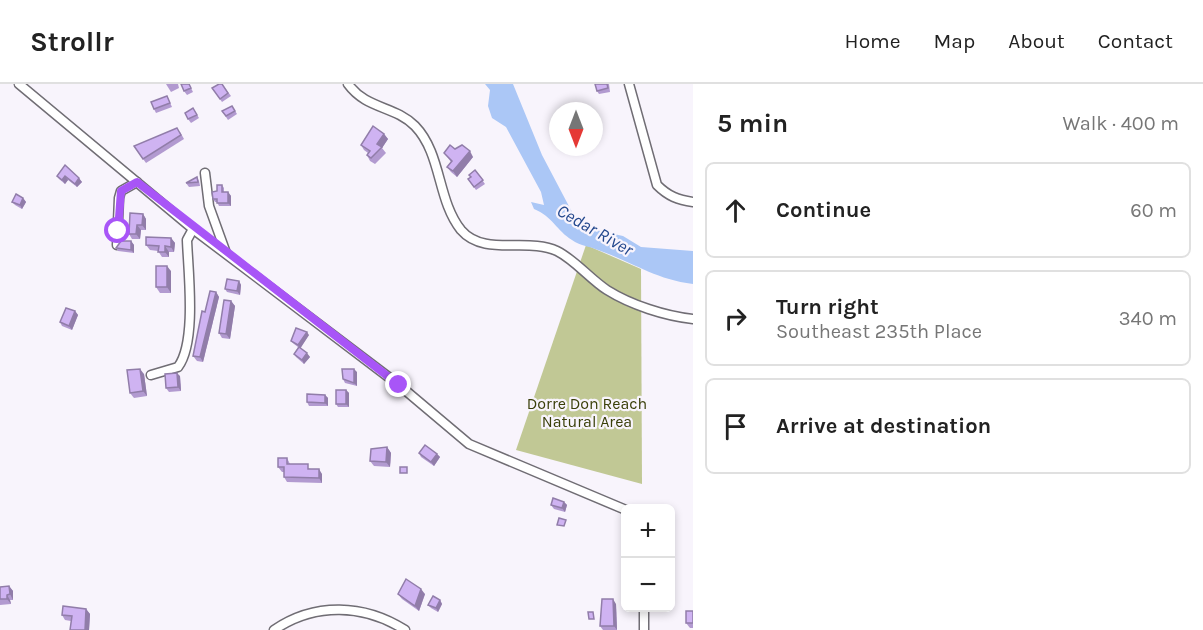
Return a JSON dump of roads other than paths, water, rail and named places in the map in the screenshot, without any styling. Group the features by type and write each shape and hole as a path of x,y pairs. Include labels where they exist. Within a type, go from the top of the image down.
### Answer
{"street":[{"path":"348,84 360,99 393,111 417,128 426,139 454,219 463,232 475,240 558,251 608,290 647,308 693,319"},
{"path":"629,84 657,185 665,193 681,201 693,201"},
{"path":"21,85 193,228 399,385 469,444 621,508"},
{"path":"205,173 209,206 226,253"},
{"path":"117,245 121,191 137,182"},
{"path":"151,375 178,367 184,357 189,297 187,240 193,228"},
{"path":"274,630 308,613 324,609 348,609 375,615 405,630"},
{"path":"644,612 644,630"}],"water":[{"name":"Cedar River","path":"485,84 513,84 542,155 572,212 587,225 600,231 623,236 641,247 693,251 693,284 655,274 578,244 534,209 531,202 544,205 541,192 506,127 492,118 488,106 490,90"}],"park label":[{"name":"Dorre Don Reach Natural Area","path":"587,412"}]}
